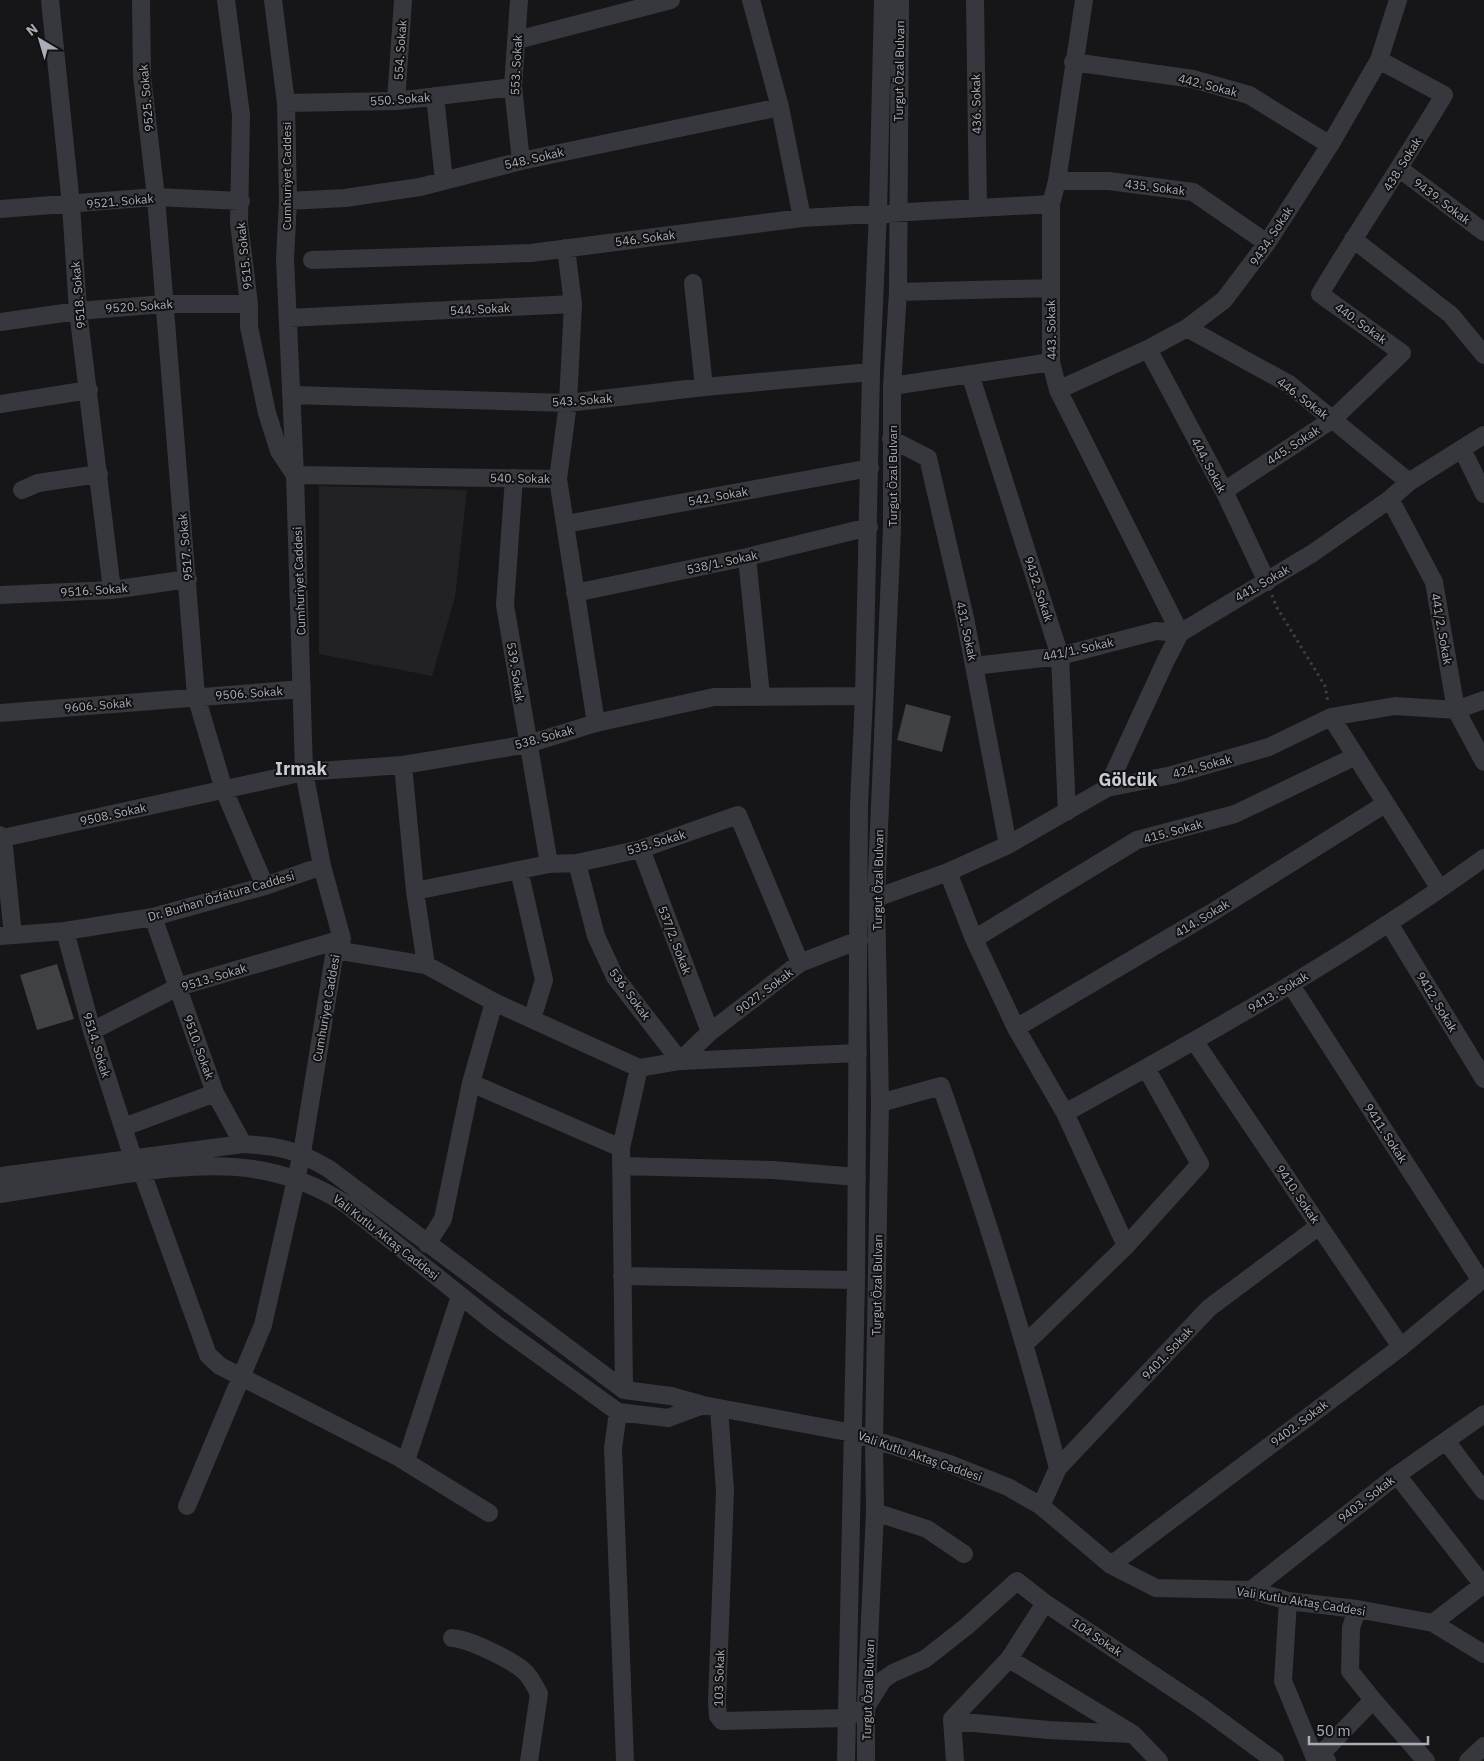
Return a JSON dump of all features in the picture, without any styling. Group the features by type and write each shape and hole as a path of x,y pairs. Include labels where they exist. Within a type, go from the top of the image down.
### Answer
{"street":[{"name":"9518. Sokak","path":"50,0 71,205 78,311 112,590"},
{"name":"9515. Sokak","path":"226,0 241,115 241,201 239,223 249,304 249,327 267,413 279,451 296,475"},
{"name":"Cumhuriyet Caddesi","path":"187,1506 262,1325 302,1153 339,944 304,772 296,475 285,259 288,201 286,103 273,0"},
{"name":"554. Sokak","path":"396,101 403,0"},
{"name":"553. Sokak","path":"519,0 512,87 521,160"},
{"path":"517,40 671,0"},
{"path":"751,0 780,108 802,218"},
{"name":"Turgut Özal Bulvarı","path":"846,1761 858,1177 859,805 864,696 871,372 878,212 883,0"},
{"name":"Turgut Özal Bulvarı","path":"866,1761 866,1707 875,1512 874,1439 880,1103 876,898 892,529 892,386 898,292 897,211 900,0"},
{"name":"436. Sokak","path":"974,0 978,208"},
{"name":"443. Sokak","path":"1084,0 1073,62 1057,182 1051,204 1051,362 1058,390 1180,633"},
{"name":"9434. Sokak","path":"1058,390 1148,349 1187,328 1224,300 1267,243 1330,145 1379,60 1398,0"},
{"name":"9525. Sokak","path":"142,1 142,76 156,197"},
{"name":"438. Sokak","path":"1320,294 1353,239 1400,169 1444,95 1379,60"},
{"name":"442. Sokak","path":"1073,62 1193,79 1249,95 1330,145"},
{"name":"550. Sokak","path":"286,103 396,101 512,87"},
{"path":"435,96 444,181"},
{"name":"548. Sokak","path":"288,201 345,198 420,187 521,160 780,108"},
{"name":"9439. Sokak","path":"1400,169 1484,232"},
{"name":"435. Sokak","path":"1057,182 1109,181 1193,192 1267,243"},
{"name":"9521. Sokak","path":"0,210 156,197 241,201"},
{"name":"9517. Sokak","path":"156,197 196,696 224,790 265,886"},
{"name":"546. Sokak","path":"312,260 531,253 802,218 878,212 1051,204"},
{"path":"1353,239 1451,316 1484,355"},
{"path":"558,479 568,403 573,304 566,248"},
{"path":"693,283 704,387"},
{"path":"898,292 1051,288"},
{"name":"440. Sokak","path":"1320,294 1402,353"},
{"name":"9520. Sokak","path":"0,322 78,311 164,304 249,304"},
{"name":"544. Sokak","path":"288,318 573,304"},
{"name":"446. Sokak","path":"1187,328 1289,384 1409,482"},
{"name":"444. Sokak","path":"1148,349 1224,491 1267,582"},
{"name":"445. Sokak","path":"1224,491 1332,419 1402,353"},
{"path":"892,386 1051,362"},
{"name":"543. Sokak","path":"291,395 568,403 704,387 871,372"},
{"name":"9432. Sokak","path":"970,374 1060,656 1067,812"},
{"path":"0,404 88,390"},
{"name":"441. Sokak","path":"1180,633 1205,616 1267,582 1390,499 1409,482 1484,435"},
{"name":"431. Sokak","path":"891,439 928,458 974,666 1008,845"},
{"path":"1462,449 1484,494"},
{"name":"542. Sokak","path":"566,524 870,468"},
{"path":"22,490 38,483 99,474"},
{"name":"540. Sokak","path":"296,475 558,479 596,723"},
{"name":"539. Sokak","path":"514,478 505,605 549,864"},
{"name":"441/2. Sokak","path":"1390,499 1434,582 1456,710 1484,762"},
{"name":"538/1. Sokak","path":"575,593 747,557 869,527"},
{"path":"747,557 761,696"},
{"name":"9516. Sokak","path":"1,592 112,590 188,579"},
{"name":"441/1. Sokak","path":"974,666 1060,656 1156,631 1180,633"},
{"path":"1107,788 1180,633"},
{"name":"9506. Sokak","path":"196,696 302,689"},
{"name":"9606. Sokak","path":"0,713 196,696"},
{"name":"538. Sokak","path":"224,790 304,772 403,764 528,744 596,723 714,697 864,696"},
{"name":"424. Sokak","path":"876,898 948,872 1008,845 1107,788 1172,775 1269,747 1331,717 1395,706 1456,710 1484,700"},
{"path":"1331,717 1440,889"},
{"name":"415. Sokak","path":"974,939 1137,840 1235,814 1356,756"},
{"path":"403,764 415,892 426,965"},
{"name":"9508. Sokak","path":"1,837 224,790"},
{"name":"414. Sokak","path":"1016,1028 1216,910 1385,804"},
{"name":"535. Sokak","path":"415,892 549,864 577,863 641,849 738,815 800,963"},
{"path":"1,837 6,935"},
{"name":"537/2. Sokak","path":"641,849 710,1032"},
{"name":"9413. Sokak","path":"1065,1113 1195,1042 1390,925 1484,859"},
{"name":"536. Sokak","path":"577,863 596,936 614,977 680,1061"},
{"name":"Dr. Burhan Özfatura Caddesi","path":"6,935 65,931 153,918 265,886 322,866"},
{"path":"519,870 544,980 532,1019"},
{"path":"948,872 974,939 1016,1028 1065,1113 1126,1246"},
{"name":"9510. Sokak","path":"153,918 216,1093 243,1144"},
{"name":"9412. Sokak","path":"1390,925 1484,1079"},
{"name":"9514. Sokak","path":"65,931 92,1031 124,1127 208,1355 220,1366 406,1461 489,1513"},
{"name":"9027. Sokak","path":"680,1061 710,1032 800,963 860,940"},
{"path":"339,944 426,965 494,1002 639,1068 680,1061 858,1053"},
{"name":"9513. Sokak","path":"92,1031 178,987 339,944"},
{"name":"9411. Sokak","path":"1291,985 1482,1280"},
{"path":"427,1244 443,1219 471,1083 494,1002"},
{"name":"9410. Sokak","path":"1195,1042 1401,1347"},
{"path":"624,1390 621,1148 639,1068"},
{"path":"1026,1343 1126,1246 1200,1164 1146,1068"},
{"path":"471,1083 621,1148"},
{"path":"880,1103 940,1086 969,1165 1026,1343 1058,1468"},
{"path":"124,1127 216,1093"},
{"name":"Vali Kutlu Aktaş Caddesi","path":"0,1194 243,1144 268,1145 302,1153 328,1169 624,1390 671,1396 711,1406 853,1433 950,1464 1008,1487 1041,1506 1111,1565 1156,1588 1252,1590 1288,1600 1357,1609 1433,1623 1484,1654"},
{"name":"Vali Kutlu Aktaş Caddesi","path":"0,1176 137,1165 247,1167 296,1178 324,1190 347,1205 460,1296 618,1412 668,1418 711,1406"},
{"path":"621,1166 772,1170 858,1177"},
{"name":"9401. Sokak","path":"1041,1506 1058,1468 1209,1308 1319,1226"},
{"path":"622,1276 856,1280"},
{"name":"9402. Sokak","path":"1111,1565 1401,1347 1482,1280"},
{"path":"406,1461 460,1296"},
{"name":"103 Sokak","path":"711,1406 725,1491 718,1716 722,1721 847,1718 866,1707 883,1680 893,1673 925,1659"},
{"path":"618,1412 613,1448 625,1761"},
{"name":"9403. Sokak","path":"1252,1590 1397,1475 1484,1414"},
{"path":"1446,1441 1484,1491"},
{"path":"1397,1475 1484,1584 1433,1623"},
{"path":"875,1512 927,1529 964,1554"},
{"name":"104 Sokak","path":"925,1659 967,1626 1017,1581 1045,1603 1200,1706 1275,1761"},
{"path":"1288,1600 1283,1681 1316,1758 1373,1700"},
{"path":"955,1761 952,1721 1009,1659 1045,1603"},
{"path":"1357,1609 1351,1628 1350,1671 1426,1761"},
{"path":"452,1638 464,1638 523,1670 535,1685 538,1694 529,1761"},
{"path":"1009,1659 1133,1734 1159,1761"},
{"path":"952,1721 1048,1730 1133,1734"},
{"path":"1468,1761 1484,1746"}],"path":[{"path":"1267,582 1276,606 1325,686 1331,717"}],"shaded area":[{"path":"319,486 467,490 455,597 432,676 319,654"}],"building":[{"path":"906,704 951,716 942,752 897,740"},
{"path":"57,964 74,1019 37,1030 20,975"}],"district":[{"name":"Irmak","path":"301,768"},
{"name":"Gölcük","path":"1128,779"}]}
